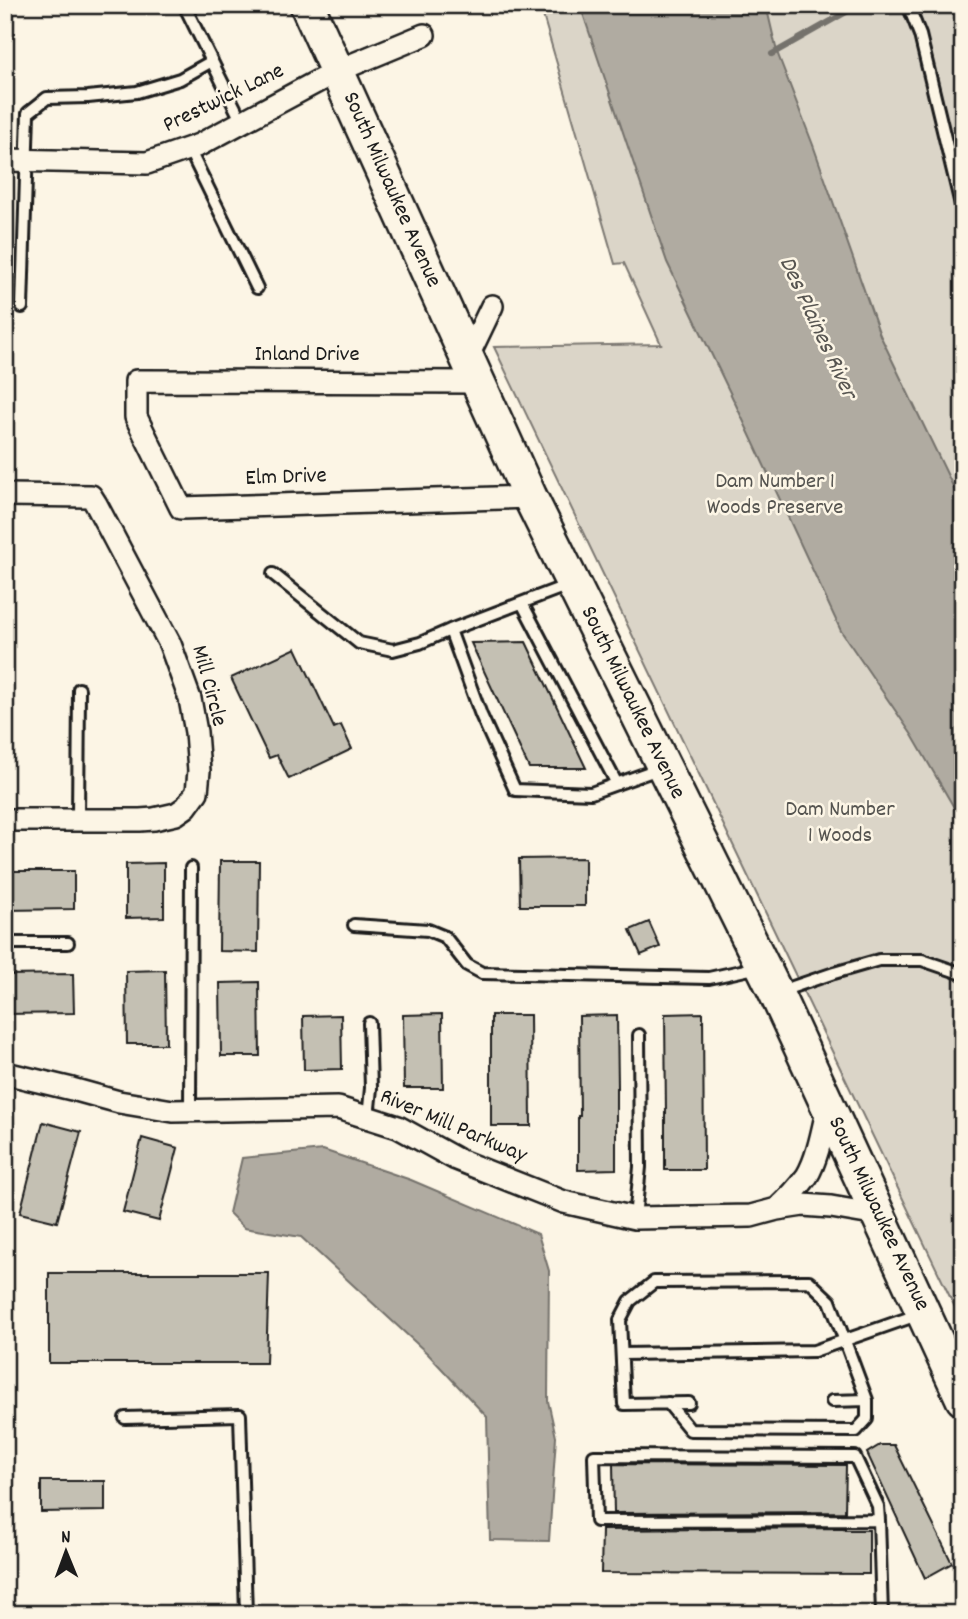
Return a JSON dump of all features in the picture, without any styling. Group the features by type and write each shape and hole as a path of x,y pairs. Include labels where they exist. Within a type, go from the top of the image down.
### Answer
{"main road":[{"name":"South Milwaukee Avenue","path":"307,5 530,497 769,980 963,1399"}],"street":[{"name":"Prestwick Lane","path":"15,160 147,163 199,145 337,71 424,35"},
{"path":"472,370 492,306"},
{"name":"Inland Drive","path":"136,382 472,370"},
{"name":"Elm Drive","path":"136,382 136,417 181,508 530,497"},
{"name":"Mill Circle","path":"5,495 91,496 170,644 190,699 199,771 197,792 187,807 176,814 140,820 5,820"},
{"name":"River Mill Parkway","path":"5,1073 119,1102 173,1111 338,1108 398,1127 456,1159 564,1202 635,1218 751,1216 803,1205 878,1215"},
{"path":"777,1209 808,1174 828,1107"}],"lane":[{"path":"184,5 242,122"},
{"path":"908,5 920,35 963,213"},
{"path":"22,307 15,160 28,113 47,98 137,92 180,79 212,61"},
{"path":"189,149 257,288"},
{"path":"273,574 359,643 393,650 421,643 573,583"},
{"path":"522,603 617,784"},
{"path":"450,630 481,715 515,790 591,793 663,767"},
{"path":"78,819 79,689"},
{"path":"190,1111 191,868"},
{"path":"354,925 428,929 445,937 467,965 482,973 769,980 834,973 879,960 922,960 963,974"},
{"path":"5,943 68,943"},
{"path":"368,1118 369,1023"},
{"path":"635,1218 640,1167 639,1035"},
{"path":"668,1403 690,1430 856,1431 867,1419 867,1400 830,1301 808,1281 654,1282 630,1301 621,1320 624,1404 668,1403 689,1403"},
{"path":"622,1354 814,1351 923,1313"},
{"path":"832,1401 867,1400"},
{"path":"125,1418 240,1415 246,1614"},
{"path":"879,1520 596,1521 594,1456 855,1457 878,1506 879,1520 882,1614"}],"green space":[{"name":"Dam Number 1 Woods Preserve","path":"540,5 963,5 963,1324 494,347 661,344 624,263 615,264"}],"water":[{"name":"Des Plaines River","path":"580,5 766,5 777,52 880,335 963,507 963,823 912,735 841,631 667,262"},
{"path":"323,1150 411,1180 538,1234 549,1271 548,1401 556,1437 549,1541 490,1540 487,1417 428,1354 301,1237 244,1228 229,1213 242,1158"}],"building":[{"path":"526,642 586,768 529,768 471,643"},
{"path":"296,648 334,728 341,725 352,749 289,779 277,755 269,758 231,678"},
{"path":"585,858 585,906 520,906 519,859"},
{"path":"220,861 259,861 258,952 219,951"},
{"path":"164,863 164,917 126,918 126,864"},
{"path":"5,871 74,871 74,909 5,910"},
{"path":"649,922 660,947 641,955 630,930"},
{"path":"165,970 166,1044 127,1044 126,971"},
{"path":"73,974 74,1013 5,1014 5,975"},
{"path":"259,982 260,1056 221,1056 220,983"},
{"path":"703,1013 704,1170 665,1170 665,1014"},
{"path":"442,1014 443,1088 404,1088 403,1015"},
{"path":"341,1015 342,1069 304,1070 303,1016"},
{"path":"491,1015 530,1015 531,1126 491,1126"},
{"path":"617,1015 616,1169 578,1170 579,1016"},
{"path":"43,1122 81,1132 57,1222 20,1213"},
{"path":"142,1138 178,1148 159,1221 123,1212"},
{"path":"49,1273 269,1273 266,1363 49,1363"},
{"path":"880,1445 894,1445 952,1563 925,1578 867,1453"},
{"path":"613,1464 846,1465 845,1512 614,1513"},
{"path":"41,1481 105,1481 105,1511 41,1512"},
{"path":"602,1530 869,1530 869,1574 601,1573"}],"waterway":[{"path":"772,54 859,5"}],"park label":[{"name":"Dam Number 1 Woods","path":"840,823"}]}
